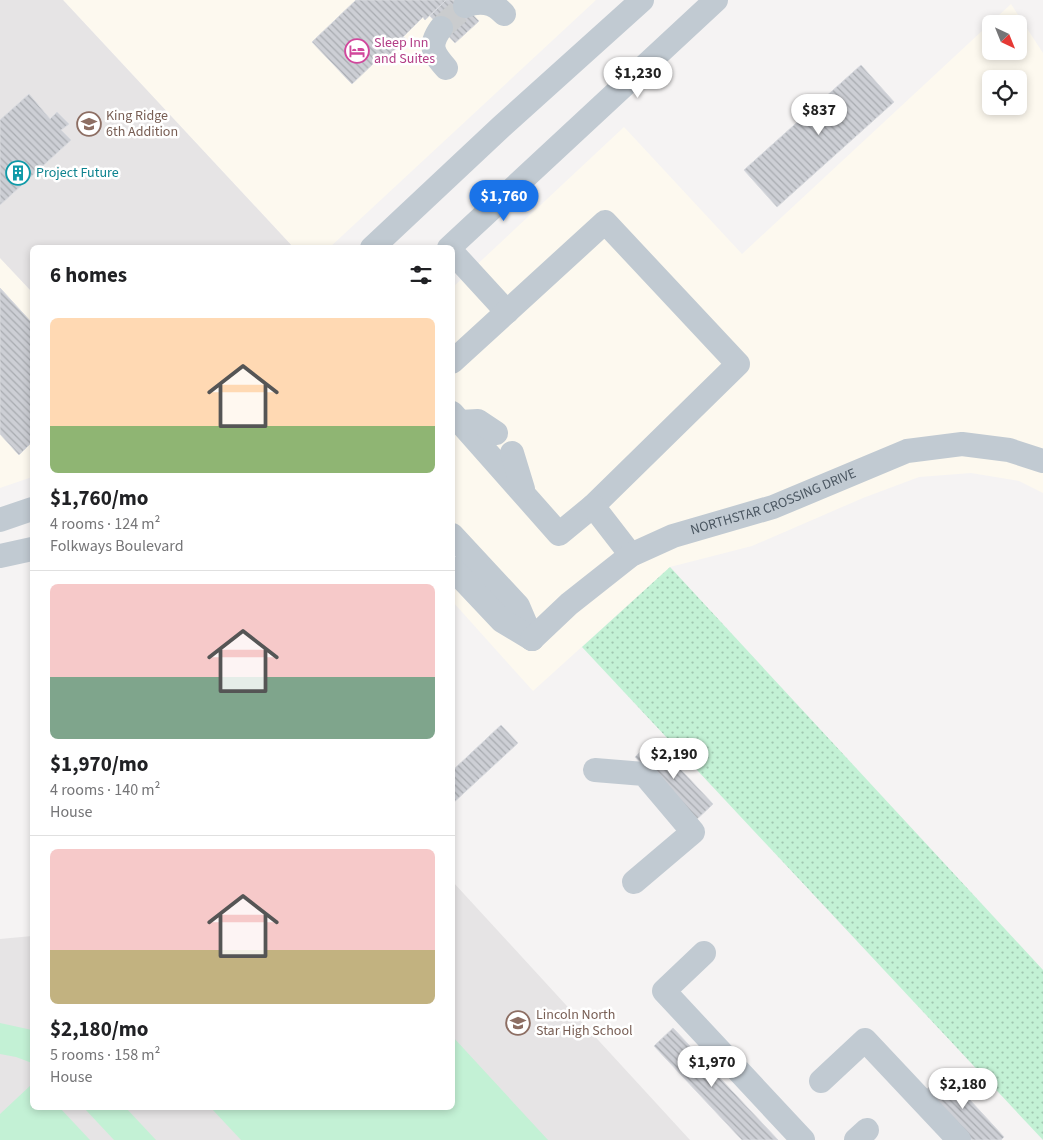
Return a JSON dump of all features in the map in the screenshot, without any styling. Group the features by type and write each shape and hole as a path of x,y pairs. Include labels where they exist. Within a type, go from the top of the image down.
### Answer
{"street":[{"path":"465,6 478,0 489,2 495,4 504,14"},
{"path":"375,245 501,127 642,0"},
{"path":"452,245 716,0"},
{"path":"441,28 435,38 433,49 435,55 446,68"},
{"path":"455,359 605,222 738,364 593,506 558,534 456,418"},
{"path":"455,255 507,312"},
{"path":"456,418 478,421 496,433"},
{"name":"NORTHSTAR CROSSING DRIVE","path":"532,639 569,604 631,554 673,536 773,507 907,451 962,444 1009,450 1043,461"},
{"path":"512,453 525,496"},
{"path":"593,506 631,554"},
{"path":"0,520 30,509"},
{"path":"455,538 518,606 532,639"},
{"path":"0,556 30,549"},
{"path":"455,571 502,621 532,639"},
{"path":"595,770 644,774 693,832 634,882"},
{"path":"704,953 664,991 803,1140"},
{"path":"821,1081 865,1040 959,1140"}],"shaded area":[{"name":"King Ridge 6th Addition","path":"0,0 63,0 291,245 30,245 30,290 0,258"},
{"path":"63,0 596,0 332,245 291,245"},
{"path":"1011,4 1018,15 999,15"},
{"path":"1028,30 1043,53 1043,493 1019,481 971,473 919,477 863,498 752,546 670,567 533,691 455,604 455,285 624,127 742,254 982,31 982,60 1028,60"},
{"path":"0,258 30,290 30,478 0,488"},
{"name":"Lincoln North Star High School","path":"455,884 690,1140 0,1140 0,939 30,936 30,1110 455,1110"}],"green space":[{"path":"670,567 1043,970 1043,1140 582,647"},
{"path":"0,1023 30,1030 30,1062 0,1054"},
{"path":"455,1039 548,1140 241,1140 213,1110 455,1110"},
{"path":"30,1086 30,1110 62,1110 90,1140 0,1140 0,1114"},
{"path":"86,1110 128,1110 156,1140 114,1140"}],"building":[{"name":"Sleep Inn and Suites","path":"356,0 446,0 425,20 423,17 403,37 406,39 379,65 376,61 352,84 312,42"},
{"path":"446,0 459,0 479,21 455,43 430,16"},
{"path":"861,65 894,102 777,207 744,170"},
{"name":"Project Future","path":"29,94 50,119 57,112 69,124 61,130 71,140 0,205 0,120"},
{"path":"0,288 30,321 30,444 19,455 0,434"},
{"path":"501,725 518,743 455,801 455,768"},
{"path":"653,740 713,804 695,821 635,757"},
{"path":"673,1028 778,1140 742,1140 654,1046"},
{"path":"945,1073 1004,1137 1001,1140 972,1140 926,1090"}],"tunnel":[{"path":"441,28 465,6"}],"place":[{"name":"Sleep Inn and Suites","path":"357,51"},
{"name":"King Ridge 6th Addition","path":"89,124"},
{"name":"Project Future","path":"18,173"},
{"name":"Lincoln North Star High School","path":"518,1023"}]}
